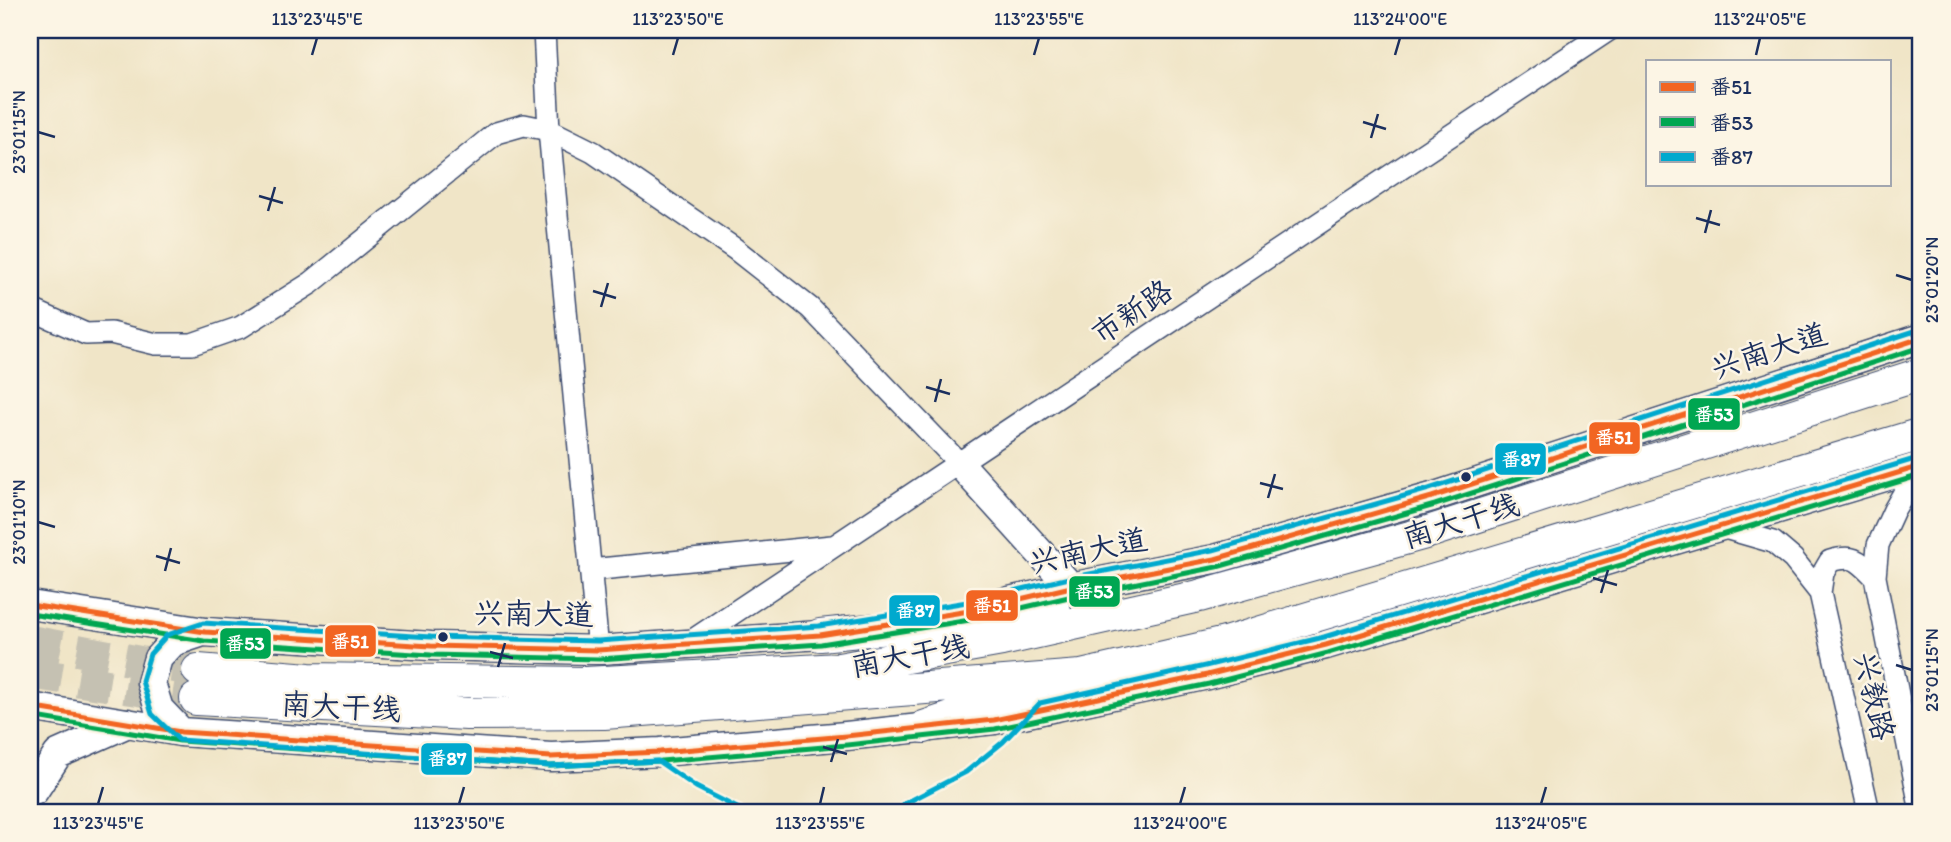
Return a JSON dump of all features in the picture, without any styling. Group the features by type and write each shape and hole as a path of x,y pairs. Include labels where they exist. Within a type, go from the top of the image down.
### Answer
{"highway":[{"name":"南大干线","path":"1921,374 1425,533 1199,596 1002,640 839,669 586,683 309,680 197,684 467,714 604,713 1081,676 1226,643 1921,434"},
{"path":"820,635 1199,596"},
{"path":"924,727 1081,676"}],"main road":[{"name":"兴南大道","path":"30,605 205,632 431,646 598,650 820,635 969,611 1071,587 1215,559 1432,497 1921,338"},
{"path":"959,463 1071,587"},
{"path":"30,707 181,732 551,757 673,751 846,736 1016,717 1220,672 1326,645 1920,467"},
{"path":"181,732 159,709 152,683 158,658 173,642 205,632"},
{"path":"32,793 58,754 128,723"}],"street":[{"path":"544,30 549,130 598,650"},
{"name":"市新路","path":"687,644 1597,33"},
{"path":"30,309 86,334 111,333 156,344 192,344 241,327 311,283 496,133 524,125 549,130 593,152 735,249 810,308 959,463"},
{"name":"兴教路","path":"1920,467 1878,545 1875,577 1921,812"},
{"path":"1721,527 1773,542 1793,559 1820,593"},
{"path":"590,570 834,546"},
{"path":"1820,593 1823,573 1830,561 1847,556 1860,562 1875,577"},
{"name":"兴教路","path":"1820,593 1869,812"}],"tunnel":[{"path":"30,641 150,664 198,670"},
{"path":"30,673 196,699"}],"transit line":[{"name":"番87","path":"745,812 696,787 658,761 550,766 179,740 152,714 142,681 150,654 167,635 203,623 431,637 598,641 819,626 967,602 1069,578 1213,550 1429,489 1918,330"},
{"name":"番51","path":"30,605 205,632 431,646 598,650 820,635 969,611 1071,587 1215,559 1432,497 1921,338"},
{"name":"番53","path":"30,614 204,641 431,655 599,659 821,644 970,620 1217,567 1435,505 1921,347"},
{"name":"番87","path":"904,804 966,772 1003,742 1040,703 1324,637 1918,458"},
{"name":"番51","path":"30,707 181,732 551,757 660,752 994,720 1207,675 1326,645 1921,466"},
{"name":"番53","path":"30,716 180,741 550,766 661,761 995,729 1209,684 1328,653 1921,475"}]}
